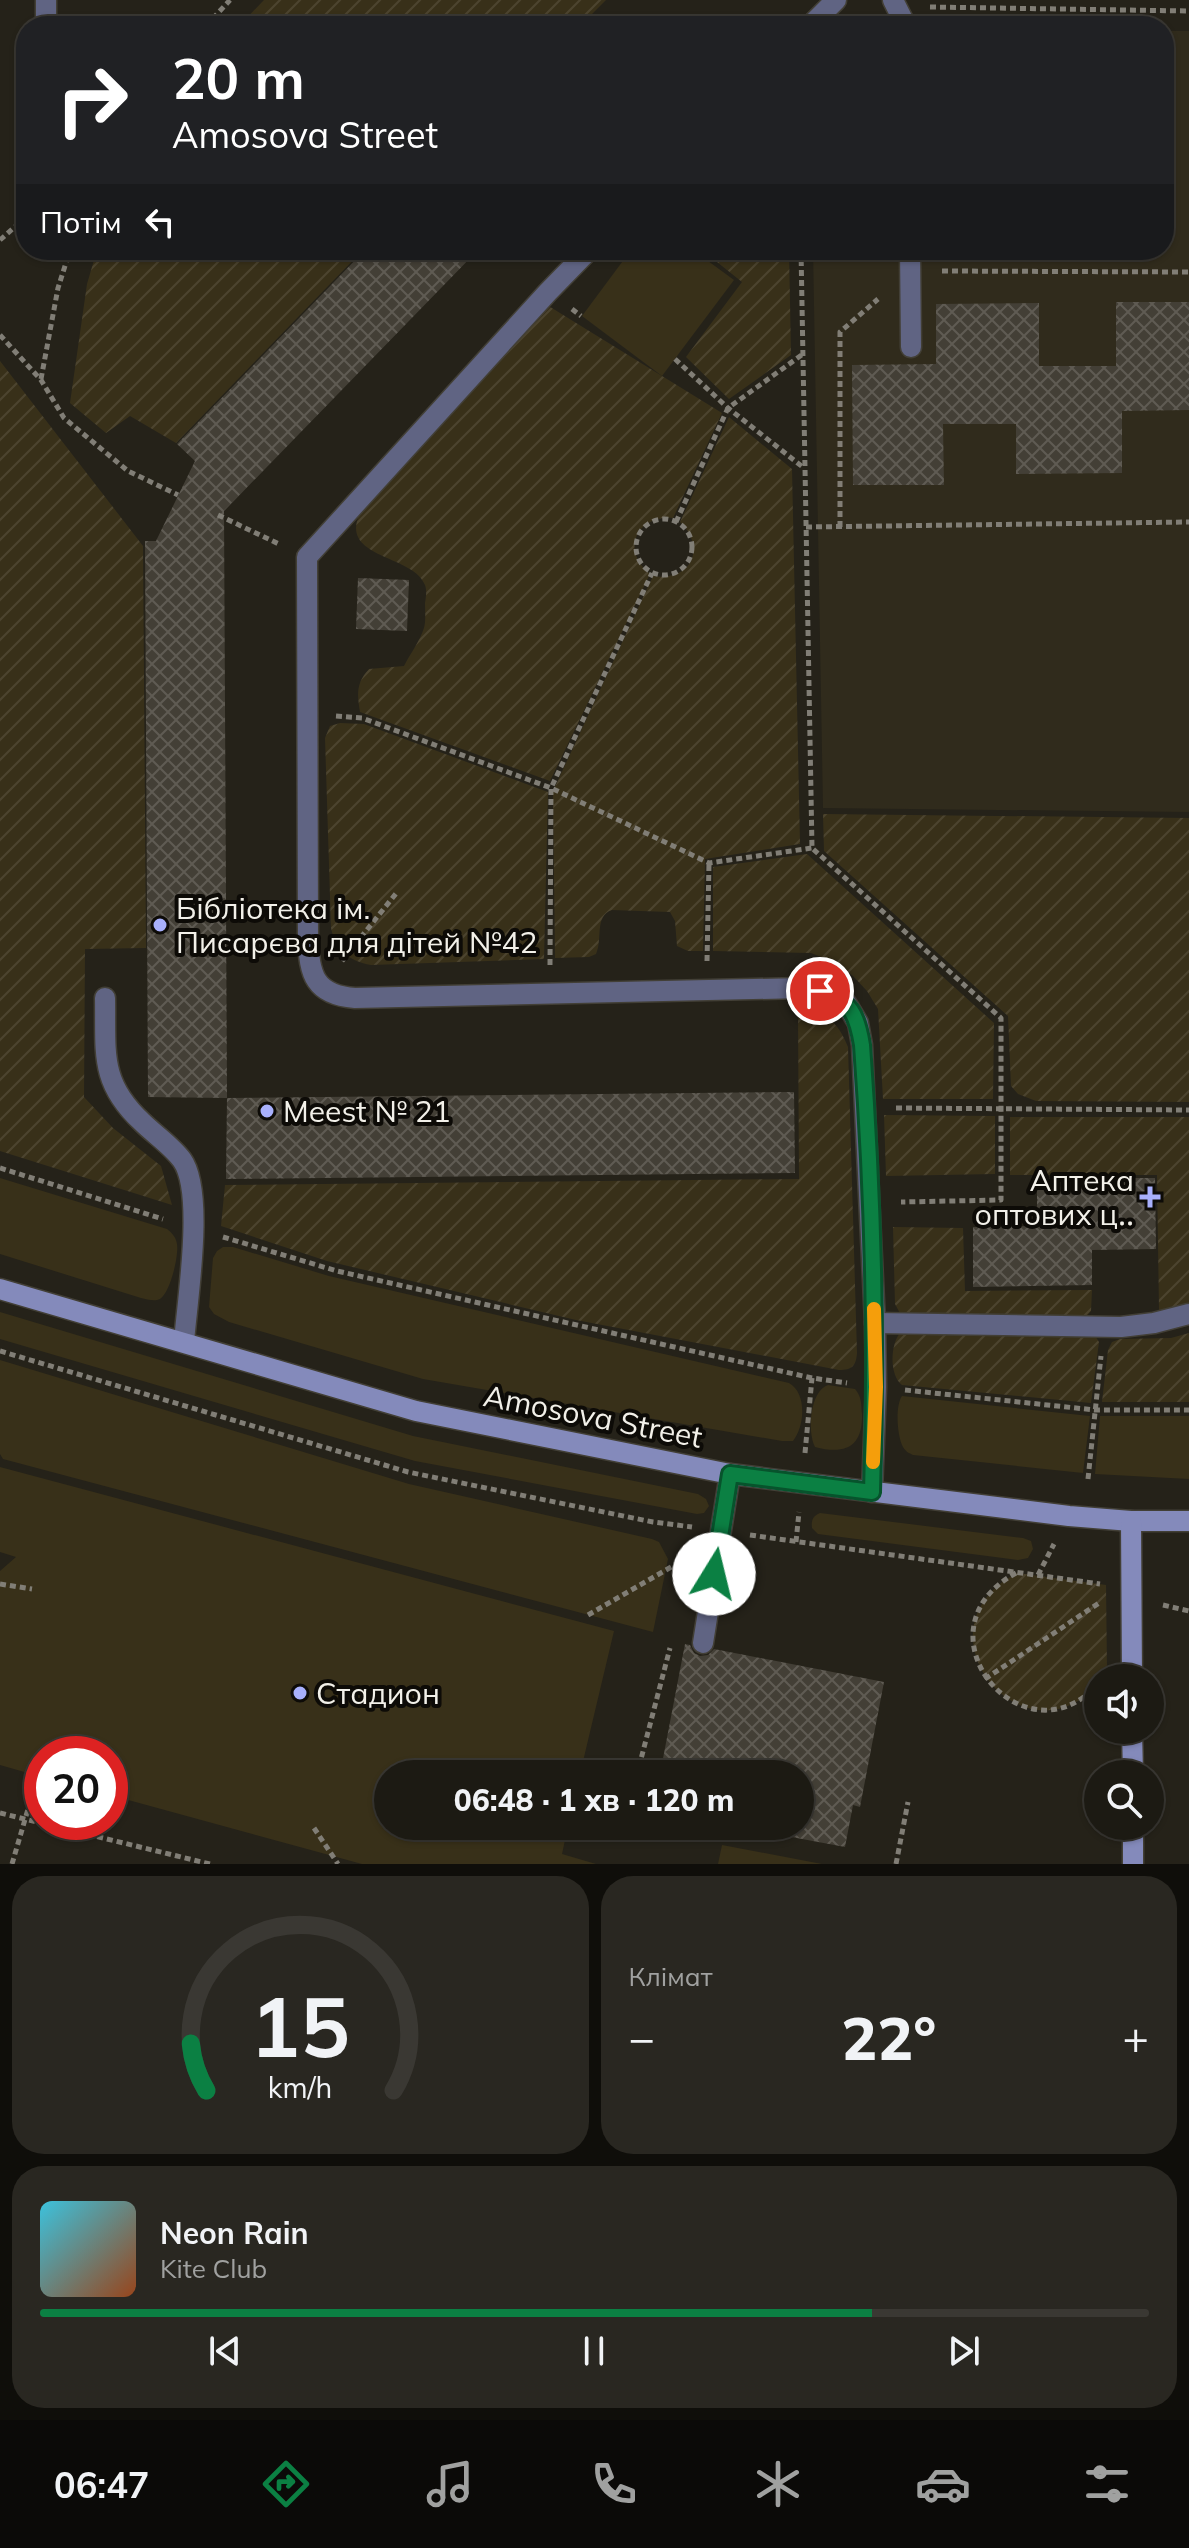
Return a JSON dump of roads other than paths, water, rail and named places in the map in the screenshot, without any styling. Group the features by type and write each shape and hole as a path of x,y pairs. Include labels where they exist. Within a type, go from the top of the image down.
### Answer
{"street":[{"name":"Amosova Street","path":"0,1289 416,1411 730,1474 1131,1521 1189,1521"},
{"path":"1131,1521 1132,1664"},
{"path":"1133,1840 1133,1864"}],"lane":[{"path":"820,16 836,0"},
{"path":"579,260 307,557 308,938 311,969 321,987 341,997 370,999 814,989 846,1003 856,1018 862,1045 867,1107 876,1387 872,1492"},
{"path":"910,260 911,347"},
{"path":"105,998 106,1064 116,1092 133,1114 182,1160 191,1181 193,1228 184,1342"},
{"path":"875,1323 1104,1327 1138,1326 1189,1314"},
{"path":"703,1643 730,1474"}],"place":[{"name":"Бібліотека ім. Писарєва для дітей №42","path":"160,925"},
{"name":"Meest № 21","path":"267,1111"},
{"name":"Аптека оптових ц‥","path":"1150,1197"},
{"name":"Стадион","path":"300,1693"}]}
